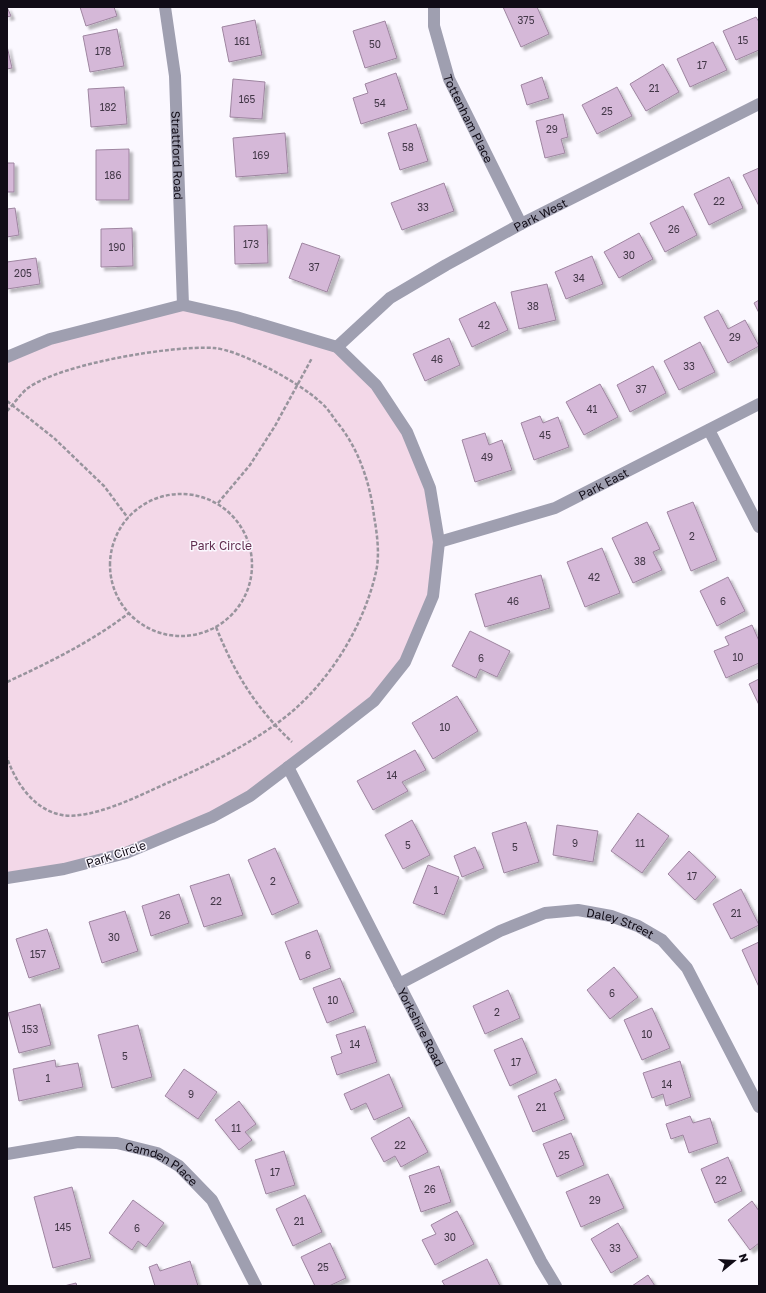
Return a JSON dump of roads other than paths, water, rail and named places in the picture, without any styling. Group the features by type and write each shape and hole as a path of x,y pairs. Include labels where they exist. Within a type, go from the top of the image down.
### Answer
{"street":[{"name":"Strattford Road","path":"165,7 176,91 184,305"},
{"name":"Tottenham Place","path":"434,7 434,26 449,79 521,224"},
{"name":"Park West","path":"336,347 390,298 521,224 759,104"},
{"name":"Park Circle","path":"7,357 50,340 184,305 236,316 336,347 376,385 407,432 430,488 439,542 433,596 405,662 374,701 306,754 250,796 212,817 126,853 64,869 7,878"},
{"name":"Park East","path":"439,542 555,508 759,404"},
{"path":"709,430 759,527"},
{"name":"Yorkshire Road","path":"288,767 541,1261 556,1286"},
{"name":"Daley Street","path":"399,984 500,931 545,913 578,910 610,916 638,926 662,940 688,968 759,1107"},
{"name":"Camden Place","path":"7,1154 78,1142 117,1143 157,1153 179,1166 212,1200 256,1286"}]}
